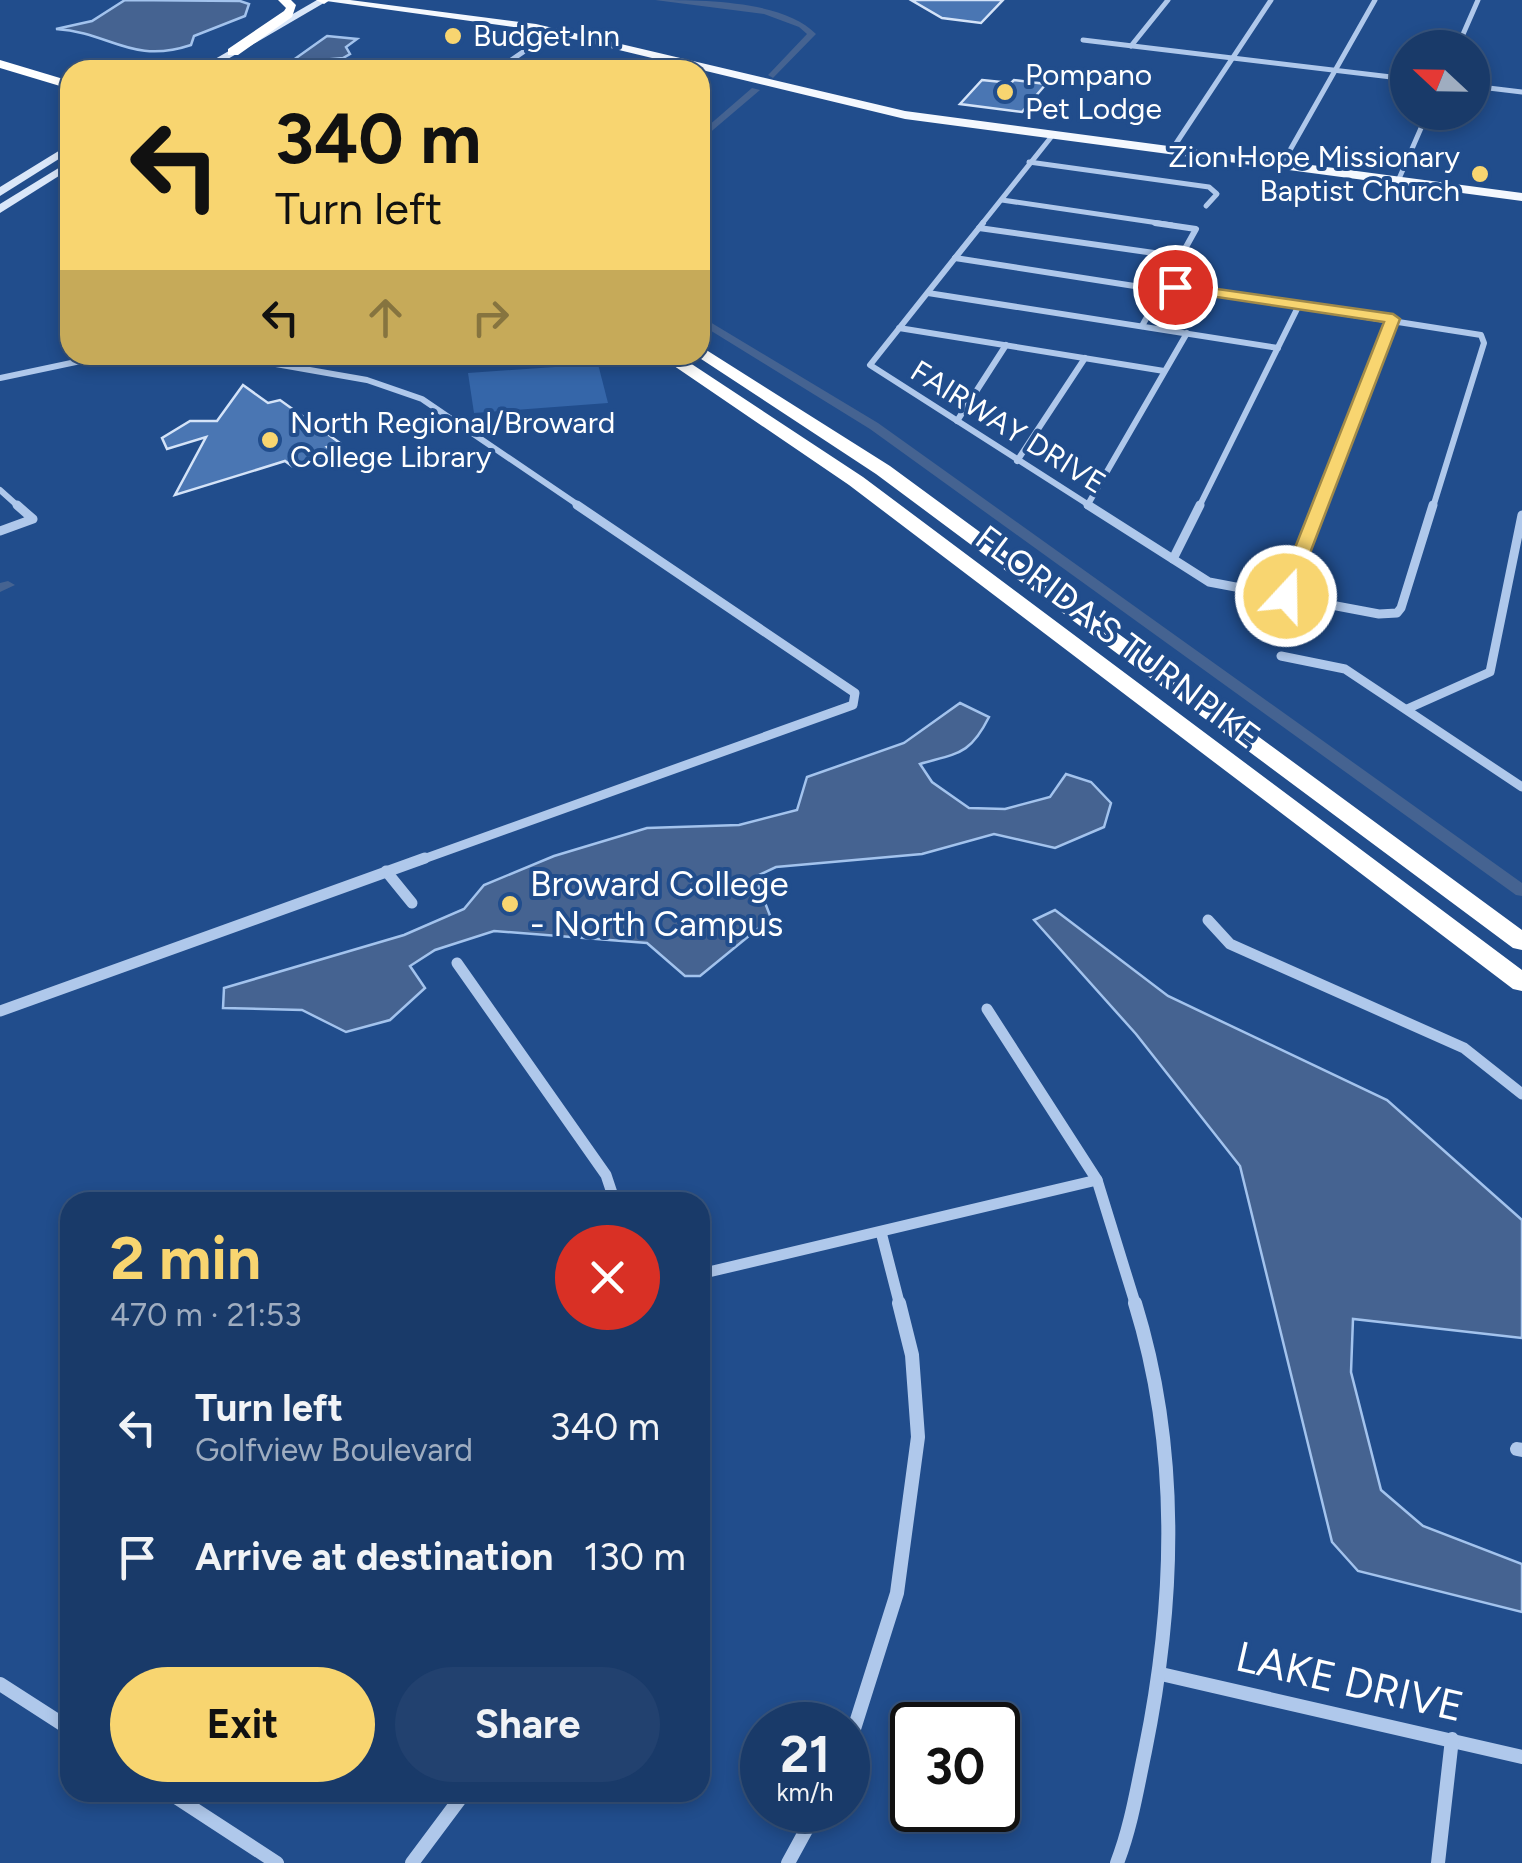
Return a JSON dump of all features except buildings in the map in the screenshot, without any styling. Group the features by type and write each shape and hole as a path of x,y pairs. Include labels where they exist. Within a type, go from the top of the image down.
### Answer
{"highway":[{"path":"233,52 288,14 292,8 284,0"},
{"path":"0,50 60,68"},
{"path":"0,64 60,83"},
{"name":"FLORIDA'S TURNPIKE","path":"710,358 882,470 1522,942"},
{"name":"FLORIDA'S TURNPIKE","path":"682,365 856,481 1522,983"}],"main road":[{"path":"268,46 325,4 323,0"},
{"path":"219,60 323,0 475,17"},
{"path":"362,0 475,17 671,60"},
{"path":"245,60 346,2"},
{"path":"710,69 905,115 1521,194"},
{"path":"0,192 60,153"},
{"path":"0,209 60,170"}],"street":[{"path":"1131,46 1168,0"},
{"path":"1171,151 1271,0"},
{"path":"1281,166 1375,0"},
{"path":"1465,30 1478,0"},
{"path":"511,60 552,32"},
{"path":"1083,40 1390,77"},
{"path":"1490,88 1522,92"},
{"path":"1398,181 1420,130"},
{"name":"FAIRWAY DRIVE","path":"1052,136 870,366 1209,582 1379,614 1397,613 1484,343 1481,335 1469,330 1393,319"},
{"path":"1029,162 1209,187 1217,194 1206,206"},
{"path":"1002,200 1196,229 1142,326"},
{"path":"980,228 1182,257"},
{"path":"955,258 1160,290 1175,287 1393,319 1286,596"},
{"path":"928,293 1278,348"},
{"path":"1173,559 1299,304"},
{"path":"899,328 1164,371"},
{"path":"1086,506 1186,333"},
{"path":"956,421 1006,346"},
{"path":"1018,461 1085,358"},
{"path":"0,378 62,365"},
{"path":"0,1011 853,705 856,693 422,399 367,380 281,365"},
{"path":"0,490 33,519 0,530"},
{"path":"1407,709 1490,672 1519,557 1522,515"},
{"path":"1281,656 1345,669 1522,787"},
{"path":"386,871 412,903"},
{"path":"1208,920 1230,944 1464,1048 1522,1094"},
{"path":"457,963 578,1132 606,1175 612,1192"},
{"path":"986,1008 1098,1180 1155,1367 1168,1505 1169,1574 1161,1674 1130,1830 1117,1863"},
{"path":"710,1272 1098,1180"},
{"path":"863,1702 897,1593 918,1437 912,1355 881,1232"},
{"name":"LAKE DRIVE","path":"1161,1674 1522,1757"},
{"path":"0,1684 60,1723"},
{"path":"1438,1863 1452,1739"},
{"path":"183,1802 277,1863"},
{"path":"412,1863 458,1802"},
{"path":"788,1863 805,1832"}],"shaded area":[{"path":"125,0 249,4 245,16 194,36 191,45 170,50 136,50 56,29 92,21"},
{"path":"327,36 357,39 346,47 350,54 343,58 293,60"},
{"path":"598,365 608,403 474,413 468,373"},
{"path":"960,703 989,717 976,739 962,751 920,764 932,782 969,808 1005,809 1050,797 1066,774 1091,782 1111,803 1104,827 1055,848 994,834 922,854 776,867 755,877 771,918 700,976 685,976 647,943 494,931 435,950 410,966 425,988 390,1020 346,1032 302,1010 223,1008 224,988 404,935 464,909 484,885 554,856 647,828 739,825 797,810 807,777 904,743"},
{"path":"1055,910 1168,996 1387,1100 1522,1220 1522,1338 1353,1319 1351,1372 1381,1490 1423,1526 1522,1564 1522,1612 1358,1571 1332,1542 1240,1166 1136,1034 1034,920"}],"waterway":[{"path":"659,0 764,12 802,25 812,34 773,75"},
{"path":"710,129 755,90"},
{"path":"710,325 874,426 1522,891"},
{"path":"0,588 8,585"}],"place":[{"name":"Budget Inn","path":"453,36"},
{"name":"Pompano Pet Lodge","path":"1005,92"},
{"name":"Zion Hope Missionary Baptist Church","path":"1480,174"},
{"name":"North Regional/Broward College Library","path":"270,440"},
{"name":"Broward College - North Campus","path":"510,904"}],"route":[{"path":"1175,287 1393,319 1286,596"}]}
